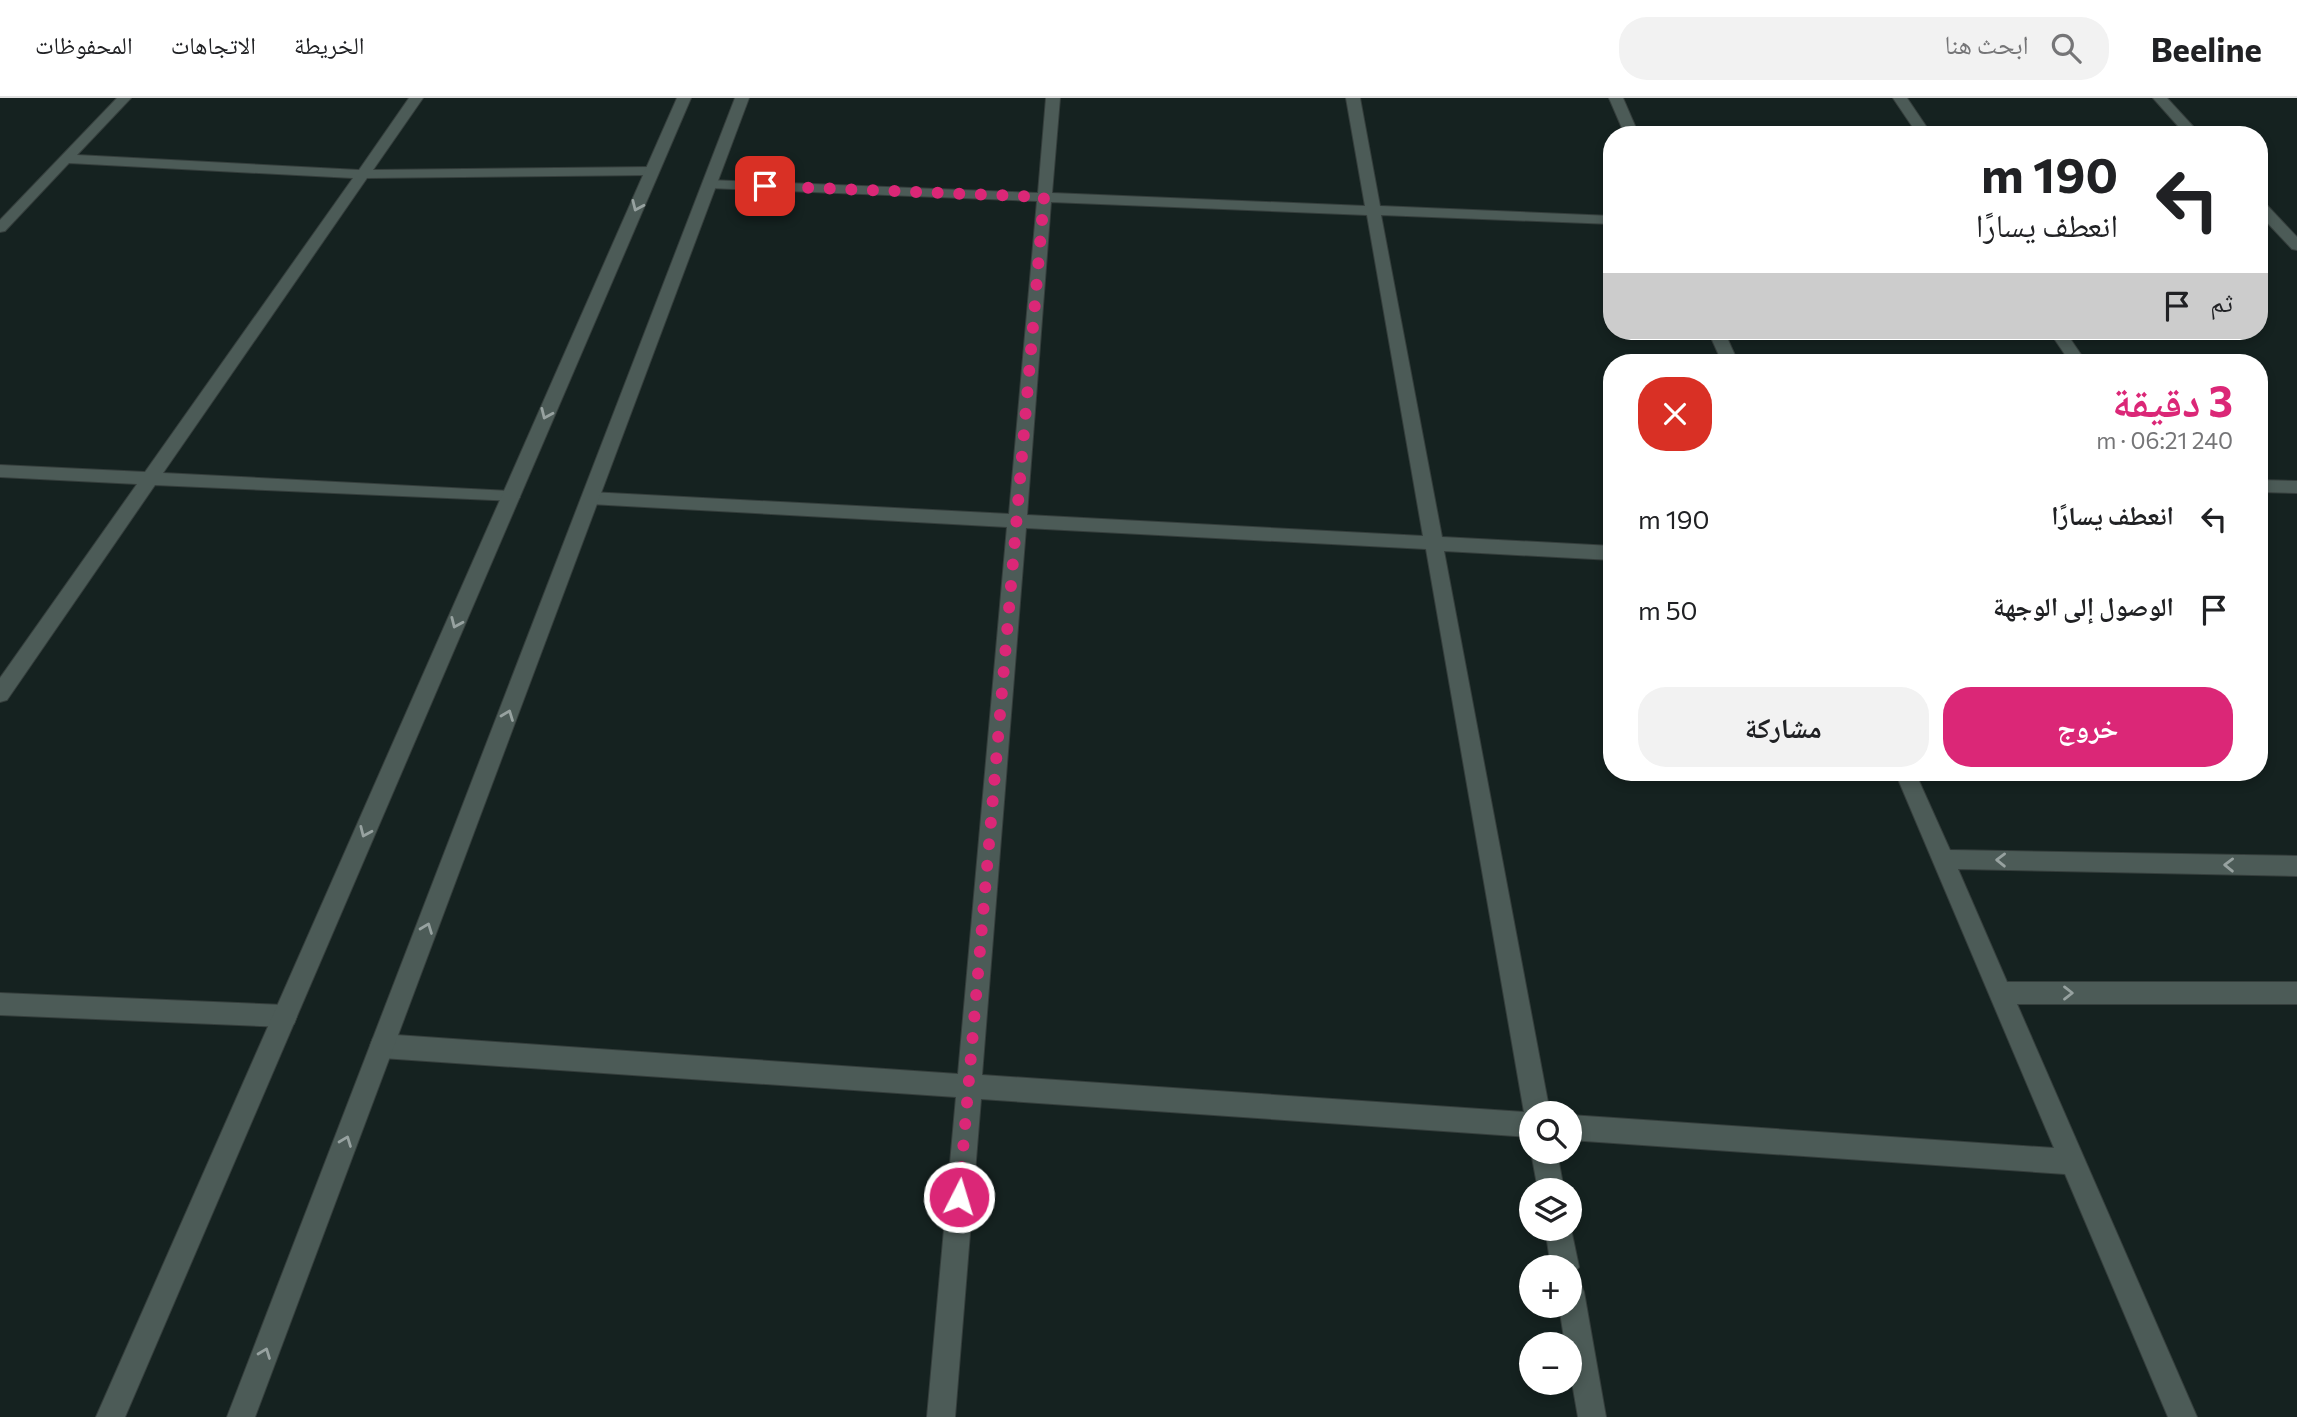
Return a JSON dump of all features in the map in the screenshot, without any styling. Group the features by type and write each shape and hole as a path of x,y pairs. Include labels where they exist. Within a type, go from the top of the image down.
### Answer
{"street":[{"path":"0,228 124,98"},
{"path":"0,694 416,98"},
{"path":"110,1417 684,98"},
{"path":"241,1417 742,98"},
{"path":"941,1417 1053,98"},
{"path":"1353,98 1535,1101"},
{"path":"1616,98 1628,126"},
{"path":"1900,98 1919,126"},
{"path":"2160,98 2186,126"},
{"path":"66,159 362,174 652,171"},
{"path":"709,184 1603,220"},
{"path":"2268,215 2297,246"},
{"path":"0,471 511,497"},
{"path":"2268,486 2297,486"},
{"path":"590,498 1603,552"},
{"path":"1909,781 2183,1417"},
{"path":"1942,859 2297,866"},
{"path":"2000,993 2297,993"},
{"path":"0,1004 285,1016"},
{"path":"382,1046 1519,1124"},
{"path":"1582,1129 2073,1162"},
{"path":"1575,1318 1592,1417"}],"route":[{"path":"765,186 1044,197 959,1197"}]}
